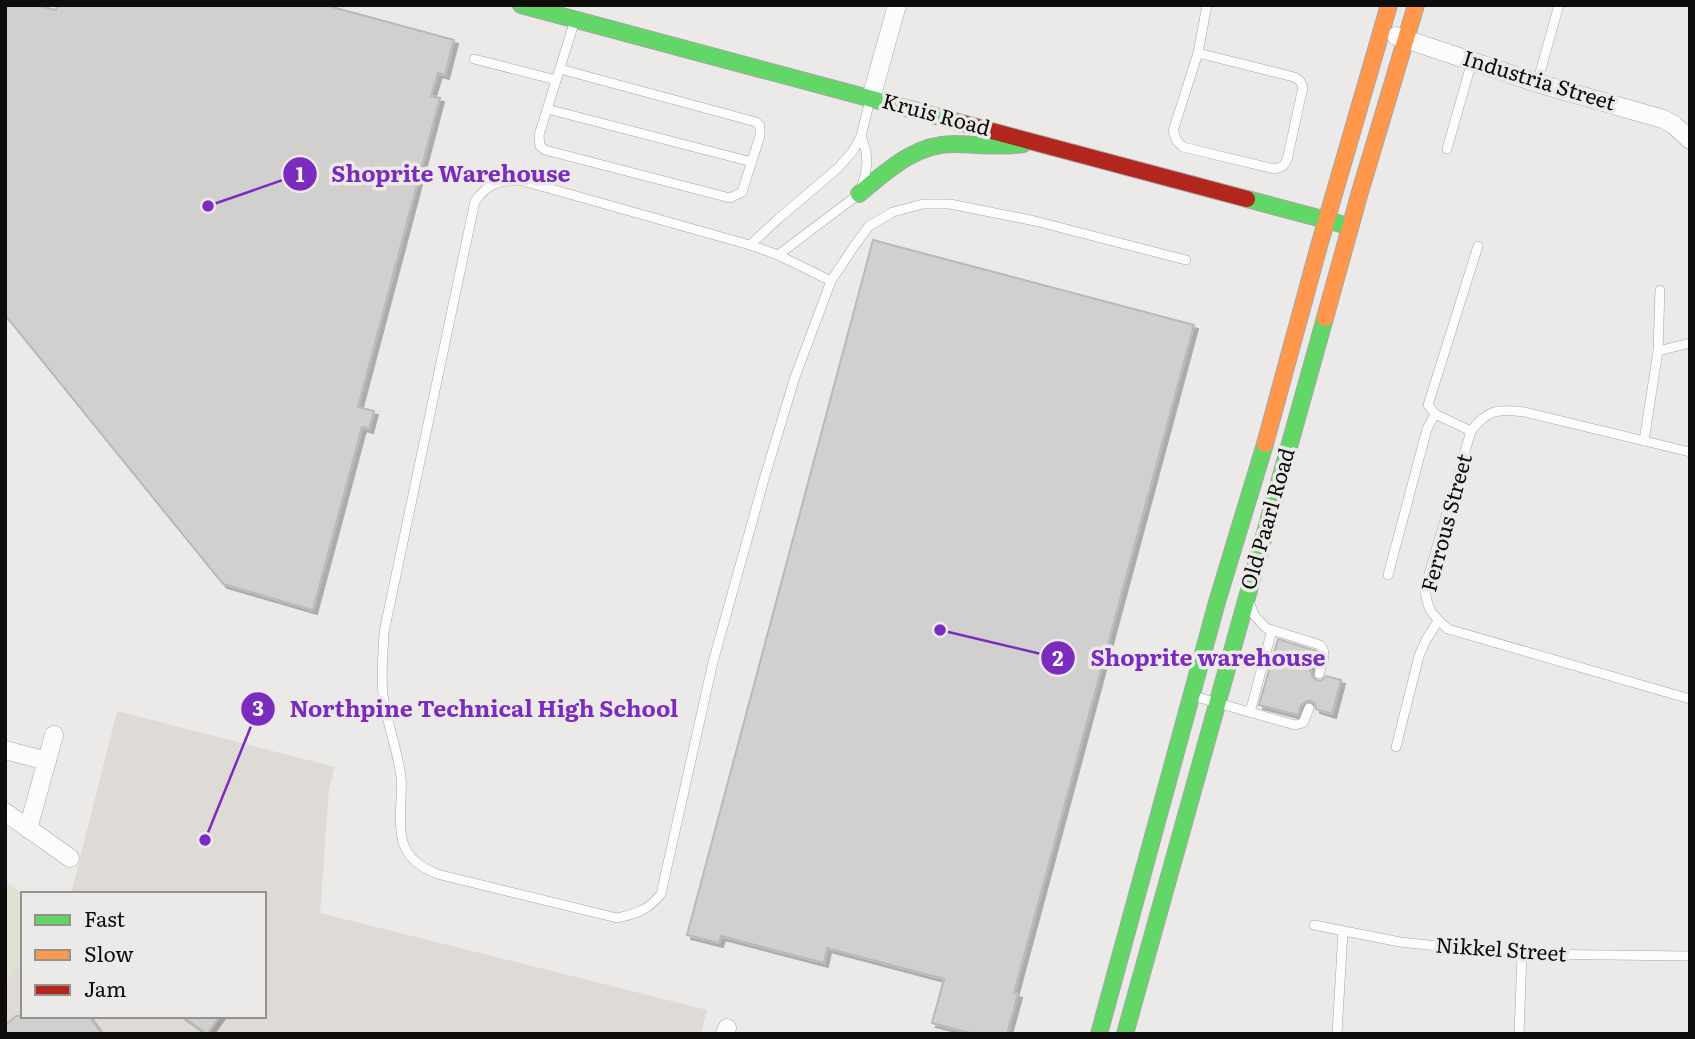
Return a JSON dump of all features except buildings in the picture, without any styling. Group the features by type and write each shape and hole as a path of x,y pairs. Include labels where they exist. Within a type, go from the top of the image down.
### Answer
{"main road":[{"name":"Kruis Road","path":"521,5 1350,227"},
{"name":"Old Paarl Road","path":"1099,1034 1217,602 1268,436 1389,5"},
{"name":"Old Paarl Road","path":"1125,1034 1350,227 1416,5"},
{"path":"859,194 901,160 916,151 935,145 1005,148 1037,142"}],"street":[{"path":"871,98 897,5"},
{"name":"Industria Street","path":"1382,31 1537,83 1644,112 1663,119 1689,135"},
{"path":"29,828 54,735"},
{"path":"5,750 47,761"},
{"path":"5,812 70,858"}],"lane":[{"path":"1198,53 1294,77 1300,81 1303,87 1287,160 1283,166 1275,169 1183,146 1177,141 1173,131 1198,53 1207,5"},
{"path":"1537,83 1559,5"},
{"path":"559,69 756,122 761,131 742,192 730,198 545,150 540,146 539,135 559,69 575,20"},
{"path":"474,59 556,80"},
{"path":"1447,149 1472,61"},
{"path":"750,245 838,168 853,151 861,136 871,98"},
{"path":"547,109 752,162"},
{"path":"778,255 859,194 867,163 861,136"},
{"path":"831,281 778,255 750,245 523,181 496,183 483,190 475,201 384,632 384,706 399,762 402,841 409,855 422,867 437,874 617,918 638,913 652,905 661,894 713,662 795,377 831,281 869,226 893,212 923,204 950,204 1035,221 1186,260"},
{"path":"1471,431 1435,414 1428,405 1478,246"},
{"path":"1644,441 1658,351 1660,290"},
{"path":"1658,351 1690,343"},
{"name":"Ferrous Street","path":"1690,452 1525,412 1490,412 1471,431 1424,588 1426,604 1434,617 1448,629 1690,699"},
{"path":"1388,575 1427,429 1435,414"},
{"path":"1248,592 1254,615 1266,628 1324,648 1319,674"},
{"path":"1396,747 1419,656 1438,621"},
{"path":"1250,712 1272,630"},
{"path":"1191,696 1295,725 1303,723 1309,708"},
{"name":"Nikkel Street","path":"1314,925 1400,942 1522,954 1690,956"},
{"path":"1337,1034 1343,931"},
{"path":"1519,1034 1522,954"}],"shaded area":[{"path":"117,711 335,767 329,788 320,913 707,1010 701,1034 5,1034 5,983 21,962 21,1018 266,1018 266,892 72,892"}],"green space":[{"path":"5,881 21,893 21,962 5,983"}],"traffic: fast":[{"path":"521,5 958,122"},
{"path":"859,194 902,160 939,145 1023,144"},
{"path":"1247,199 1341,224"},
{"path":"1125,1034 1325,318"},
{"path":"1099,1034 1217,602 1265,444"}],"traffic: slow":[{"path":"1265,444 1389,5"},
{"path":"1325,318 1416,5"}],"traffic: jam":[{"path":"958,122 1247,199"}],"place":[{"name":"Shoprite Warehouse","path":"208,206"},
{"name":"Shoprite warehouse","path":"940,630"},
{"name":"Northpine Technical High School","path":"205,840"}]}
